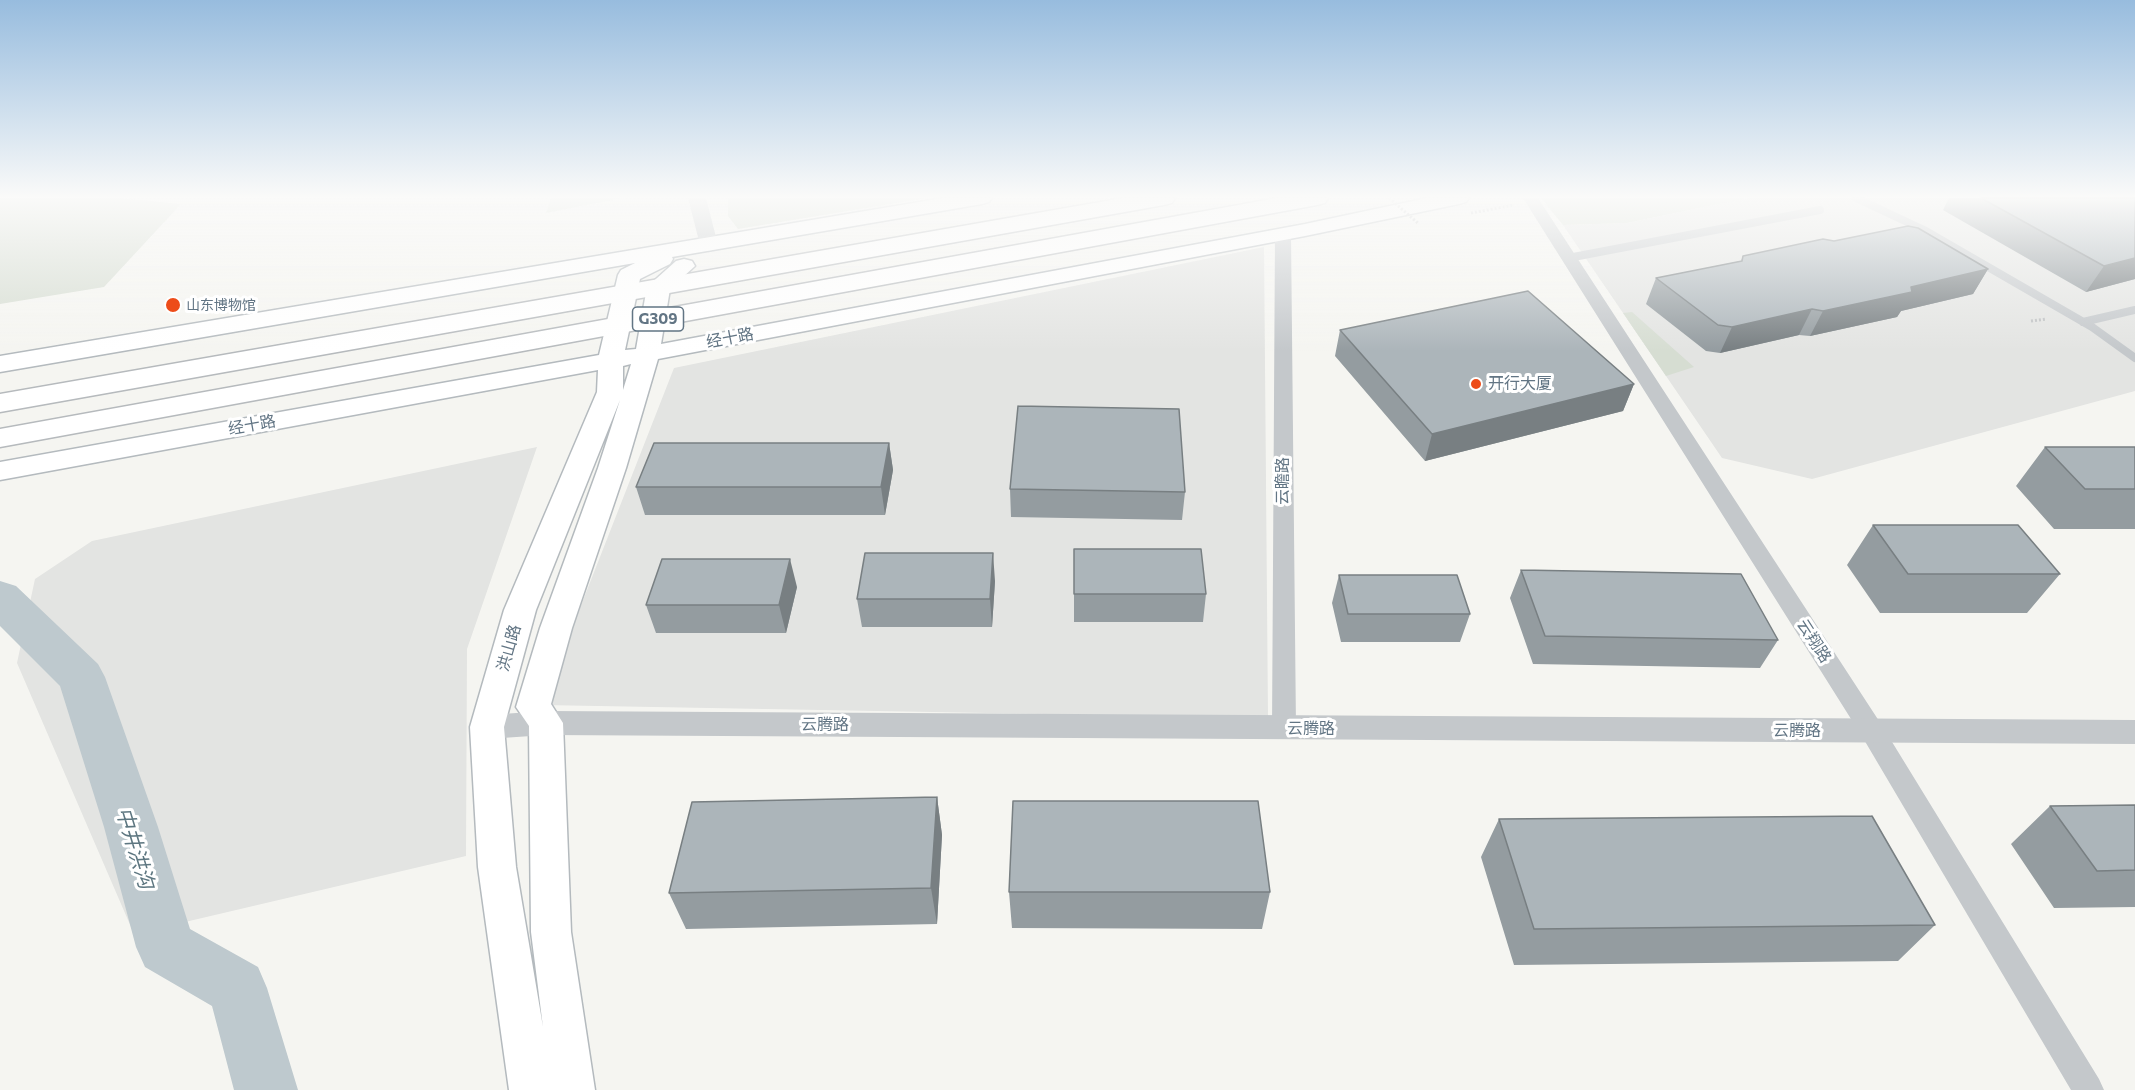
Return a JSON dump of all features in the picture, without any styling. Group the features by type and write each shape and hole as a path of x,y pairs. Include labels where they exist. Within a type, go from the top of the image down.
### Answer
{"highway":[{"name":"G309","path":"0,403 875,249"},
{"name":"经十路","path":"0,438 615,342 654,319 1038,249"}],"main road":[{"path":"0,364 688,249"},
{"name":"洪山路","path":"531,1090 497,867 487,727 520,610 609,393 615,342 629,275 691,249"},
{"path":"573,1090 551,932 546,723 533,707 556,628 612,468 647,354 659,287 692,249"},
{"name":"经十路","path":"0,471 615,342 647,354 1203,249"}],"street":[{"name":"云瞻路","path":"1282,249 1284,729"},
{"name":"云翔路","path":"1562,249 1872,731 2088,1090"},
{"name":"云腾路","path":"487,727 546,723 1284,729 2135,732"}],"lane":[{"path":"1568,258 1616,249"},
{"path":"1957,249 2083,322 2135,358"},
{"path":"2083,322 2135,310"}],"shaded area":[{"path":"0,249 139,249 104,287 0,304"},
{"path":"1255,249 1264,249 1268,718 542,705 674,368"},
{"path":"1579,249 2135,249 2135,391 1812,479 1722,458"},
{"path":"1632,312 1694,367 1666,376 1623,313"},
{"path":"537,447 467,649 466,856 134,934 17,663 35,579 92,541"}],"building":[{"path":"1777,249 1954,249 1988,269 1911,287 1912,292 1823,311 1812,309 1732,327 1718,325 1656,278 1742,261 1743,256"},
{"path":"2073,249 2135,249 2135,258 2104,266"},
{"name":"开行大厦","path":"1528,291 1634,384 1432,434 1340,330"},
{"path":"1018,406 1179,409 1185,492 1010,489"},
{"path":"654,443 889,443 881,487 636,487"},
{"path":"2045,447 2135,447 2135,489 2085,489"},
{"path":"1873,525 2018,525 2060,574 1908,574"},
{"path":"1074,549 1201,549 1206,594 1074,594"},
{"path":"865,553 993,553 990,599 857,599"},
{"path":"662,559 790,559 779,605 646,605"},
{"path":"1521,570 1741,574 1778,640 1545,636"},
{"path":"1339,575 1457,575 1470,614 1348,614"},
{"path":"937,797 931,888 669,893 692,802"},
{"path":"1013,801 1258,801 1270,892 1009,892"},
{"path":"2135,805 2135,870 2097,871 2050,806"},
{"path":"1872,816 1935,925 1534,929 1499,819"}],"waterway":[{"name":"中井洪沟","path":"0,598 81,677 131,827 166,947 237,988 266,1090"}],"place":[{"name":"山东博物馆","path":"173,305"},
{"name":"开行大厦","path":"1476,384"}]}
